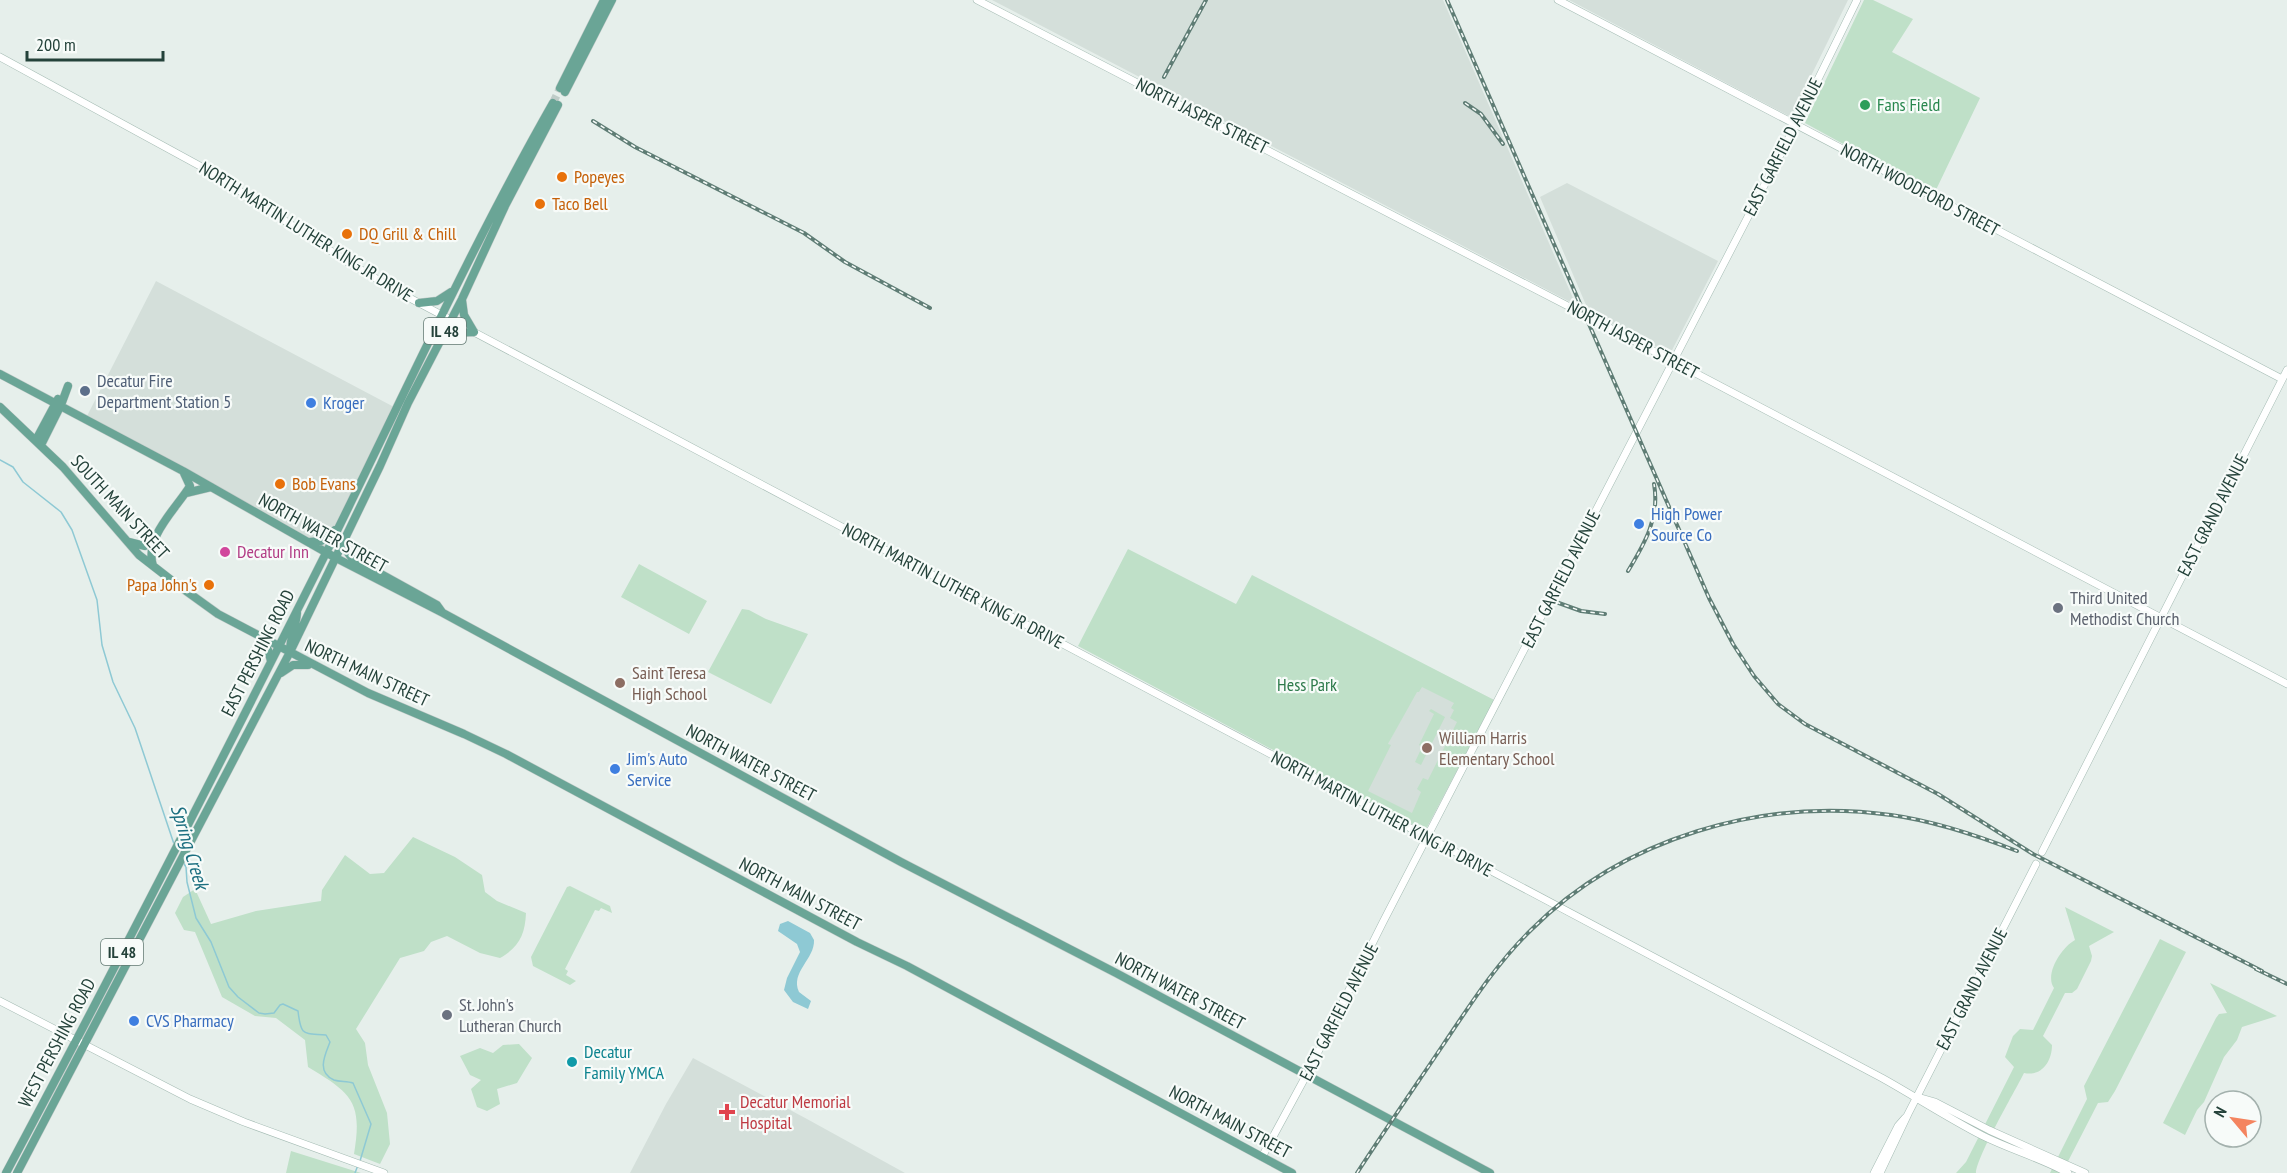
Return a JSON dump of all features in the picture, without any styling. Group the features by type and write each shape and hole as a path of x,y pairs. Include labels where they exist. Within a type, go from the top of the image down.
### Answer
{"main road":[{"path":"604,0 562,90 612,0"},
{"name":"EAST PERSHING ROAD","path":"169,864 297,611 498,202 556,104 462,299"},
{"path":"419,303 437,301 453,291"},
{"path":"440,341 454,333 474,332 464,315 462,299"},
{"name":"IL 48","path":"278,676 346,538 408,403 462,299"},
{"name":"NORTH WATER STREET","path":"0,374 183,471 336,558 443,613 901,862 1307,1074 1490,1173"},
{"path":"39,442 58,404"},
{"name":"SOUTH MAIN STREET","path":"0,407 39,442 125,540 153,566 219,614 290,652"},
{"path":"153,566 150,553 173,508 190,486 183,471"},
{"path":"184,494 211,487"},
{"path":"306,541 321,541 338,527"},
{"path":"125,540 145,546 158,536"},
{"path":"346,538 346,550 352,558 437,605 443,613"},
{"path":"290,652 290,639 296,624 297,611"},
{"path":"259,636 268,650 271,662"},
{"name":"NORTH MAIN STREET","path":"290,652 368,693 506,754 1292,1173"},
{"path":"278,676 293,665 315,666"},
{"name":"WEST PERSHING ROAD","path":"17,1173 278,676"},
{"name":"WEST PERSHING ROAD","path":"8,1173 169,864"}],"street":[{"name":"NORTH JASPER STREET","path":"977,0 1234,132 2287,684"},
{"name":"NORTH WOODFORD STREET","path":"1558,0 2282,379"},
{"name":"EAST GARFIELD AVENUE","path":"1262,1157 1307,1074 1796,124 1857,0"},
{"name":"NORTH MARTIN LUTHER KING JR DRIVE","path":"0,57 211,172 346,261 419,303 1917,1097 1932,1109 1985,1137 2068,1173"},
{"name":"EAST GRAND AVENUE","path":"2042,852 2287,370"},
{"name":"EAST GRAND AVENUE","path":"1880,1173 2036,864"},
{"path":"0,1001 163,1087 216,1111 384,1173"},
{"name":"NORTH MARTIN LUTHER KING JR DRIVE","path":"1917,1097 1935,1102 1989,1130 2085,1173"},
{"name":"EAST GRAND AVENUE","path":"1874,1173 1898,1126 1908,1114"}],"shaded area":[{"path":"992,0 1443,0 1576,305"},
{"path":"1569,0 1848,0 1791,117"},
{"path":"1567,183 1718,261 1670,354 1589,312 1540,197"},
{"path":"156,281 394,407 325,549 87,416"},
{"name":"William Harris Elementary School","path":"1429,667 1494,700 1425,831 1360,796"},
{"name":"Decatur Memorial Hospital","path":"693,1058 807,1119 905,1173 630,1173"}],"green space":[{"path":"1864,0 1873,0 1913,19 1892,52 1980,98 1934,194 1805,123"},
{"name":"Hess Park","path":"1128,549 1236,604 1252,575 1494,700 1425,831 1078,646","holes":["1422,687 1454,703 1451,708 1454,710 1450,718 1457,722 1428,780 1423,778 1417,789 1421,792 1412,813 1368,791 1391,745 1388,744 1417,692"]},
{"path":"639,564 707,601 689,634 621,597"},
{"path":"742,609 808,634 771,704 708,672"},
{"path":"1431,709 1445,717 1421,765 1415,762 1422,747 1419,745 1434,714 1429,711"},
{"path":"413,837 455,857 482,875 485,892 497,901 526,913 520,940 500,958 480,953 447,936 431,942 424,951 400,958 356,1029 365,1043 368,1065 387,1113 390,1144 380,1164 354,1154 357,1122 355,1110 344,1092 308,1067 305,1040 276,1018 255,1016 222,997 195,932 184,930 175,913 183,897 195,889 211,924 256,911 321,901 322,890 345,855 370,874 384,873"},
{"path":"570,886 610,906 612,913 601,908 599,911 595,910 565,969 568,971 566,975 576,981 570,985 533,966 531,957 567,887"},
{"path":"2065,907 2114,932 2089,946 2091,961 2077,989 2072,993 2065,993 2043,1036 2052,1045 2048,1062 2036,1073 2024,1073 1989,1139 1976,1173 1956,1173 1966,1162 2014,1067 2005,1057 2013,1036 2020,1029 2033,1030 2054,988 2051,976 2056,961 2065,948 2075,940"},
{"path":"2160,939 2186,952 2115,1091 2108,1102 2098,1103 2062,1173 2050,1173 2087,1099 2084,1086"},
{"path":"2210,983 2277,1016 2242,1027 2237,1040 2224,1057 2210,1089 2203,1089 2203,1103 2197,1110 2185,1135 2163,1123 2216,1018 2219,1014 2227,1013"},
{"path":"519,1044 532,1058 517,1083 497,1089 500,1104 487,1111 477,1107 471,1089 481,1080 470,1075 460,1056 480,1048 493,1053 503,1045"},
{"path":"291,1151 361,1173 286,1173"}],"water":[{"path":"788,921 810,933 814,940 797,985 799,992 811,1001 808,1009 793,1002 784,990 787,978 800,952 797,944 778,931 780,924"}],"waterway":[{"name":"Spring Creek","path":"0,460 13,467 23,482 61,512 72,530 97,600 102,645 113,682 135,728 174,844"},
{"name":"Spring Creek","path":"183,862 196,918 211,942 229,987 259,1013 274,1013 283,1004 298,1011 300,1025 304,1032 326,1035 330,1042 323,1063 325,1073 334,1080 353,1083 371,1124 360,1161"},
{"name":"Spring Creek","path":"355,1173 358,1165"}],"tunnel":[{"path":"553,103 560,88"}],"railway":[{"path":"1164,77 1206,0"},
{"path":"1447,0 1709,598 1733,644 1754,676 1778,704 1805,724 1938,794 2033,854 2262,971"},
{"path":"1465,103 1481,114 1503,144"},
{"path":"593,121 635,147 804,233 845,262 930,308"},
{"path":"1628,571 1645,540 1653,519 1654,484"},
{"path":"1556,602 1581,611 1605,614"},
{"path":"1357,1173 1473,1000 1518,943 1568,898 1608,871 1651,848 1697,831 1745,819 1793,812 1842,811 1891,815 1923,821 1970,834 2017,851"},
{"path":"2256,969 2287,984"}],"place":[{"name":"Fans Field","path":"1865,105"},
{"name":"Popeyes","path":"562,177"},
{"name":"Taco Bell","path":"540,204"},
{"name":"DQ Grill & Chill","path":"347,234"},
{"name":"Decatur Fire Department Station 5","path":"85,391"},
{"name":"Kroger","path":"311,403"},
{"name":"Bob Evans","path":"280,484"},
{"name":"High Power Source Co","path":"1639,524"},
{"name":"Decatur Inn","path":"225,552"},
{"name":"Papa John's","path":"209,585"},
{"name":"Third United Methodist Church","path":"2058,608"},
{"name":"Saint Teresa High School","path":"620,683"},
{"name":"William Harris Elementary School","path":"1427,748"},
{"name":"Jim's Auto Service","path":"615,769"},
{"name":"St. John's Lutheran Church","path":"447,1015"},
{"name":"CVS Pharmacy","path":"134,1021"},
{"name":"Decatur Family YMCA","path":"572,1062"},
{"name":"Decatur Memorial Hospital","path":"727,1112"}]}
